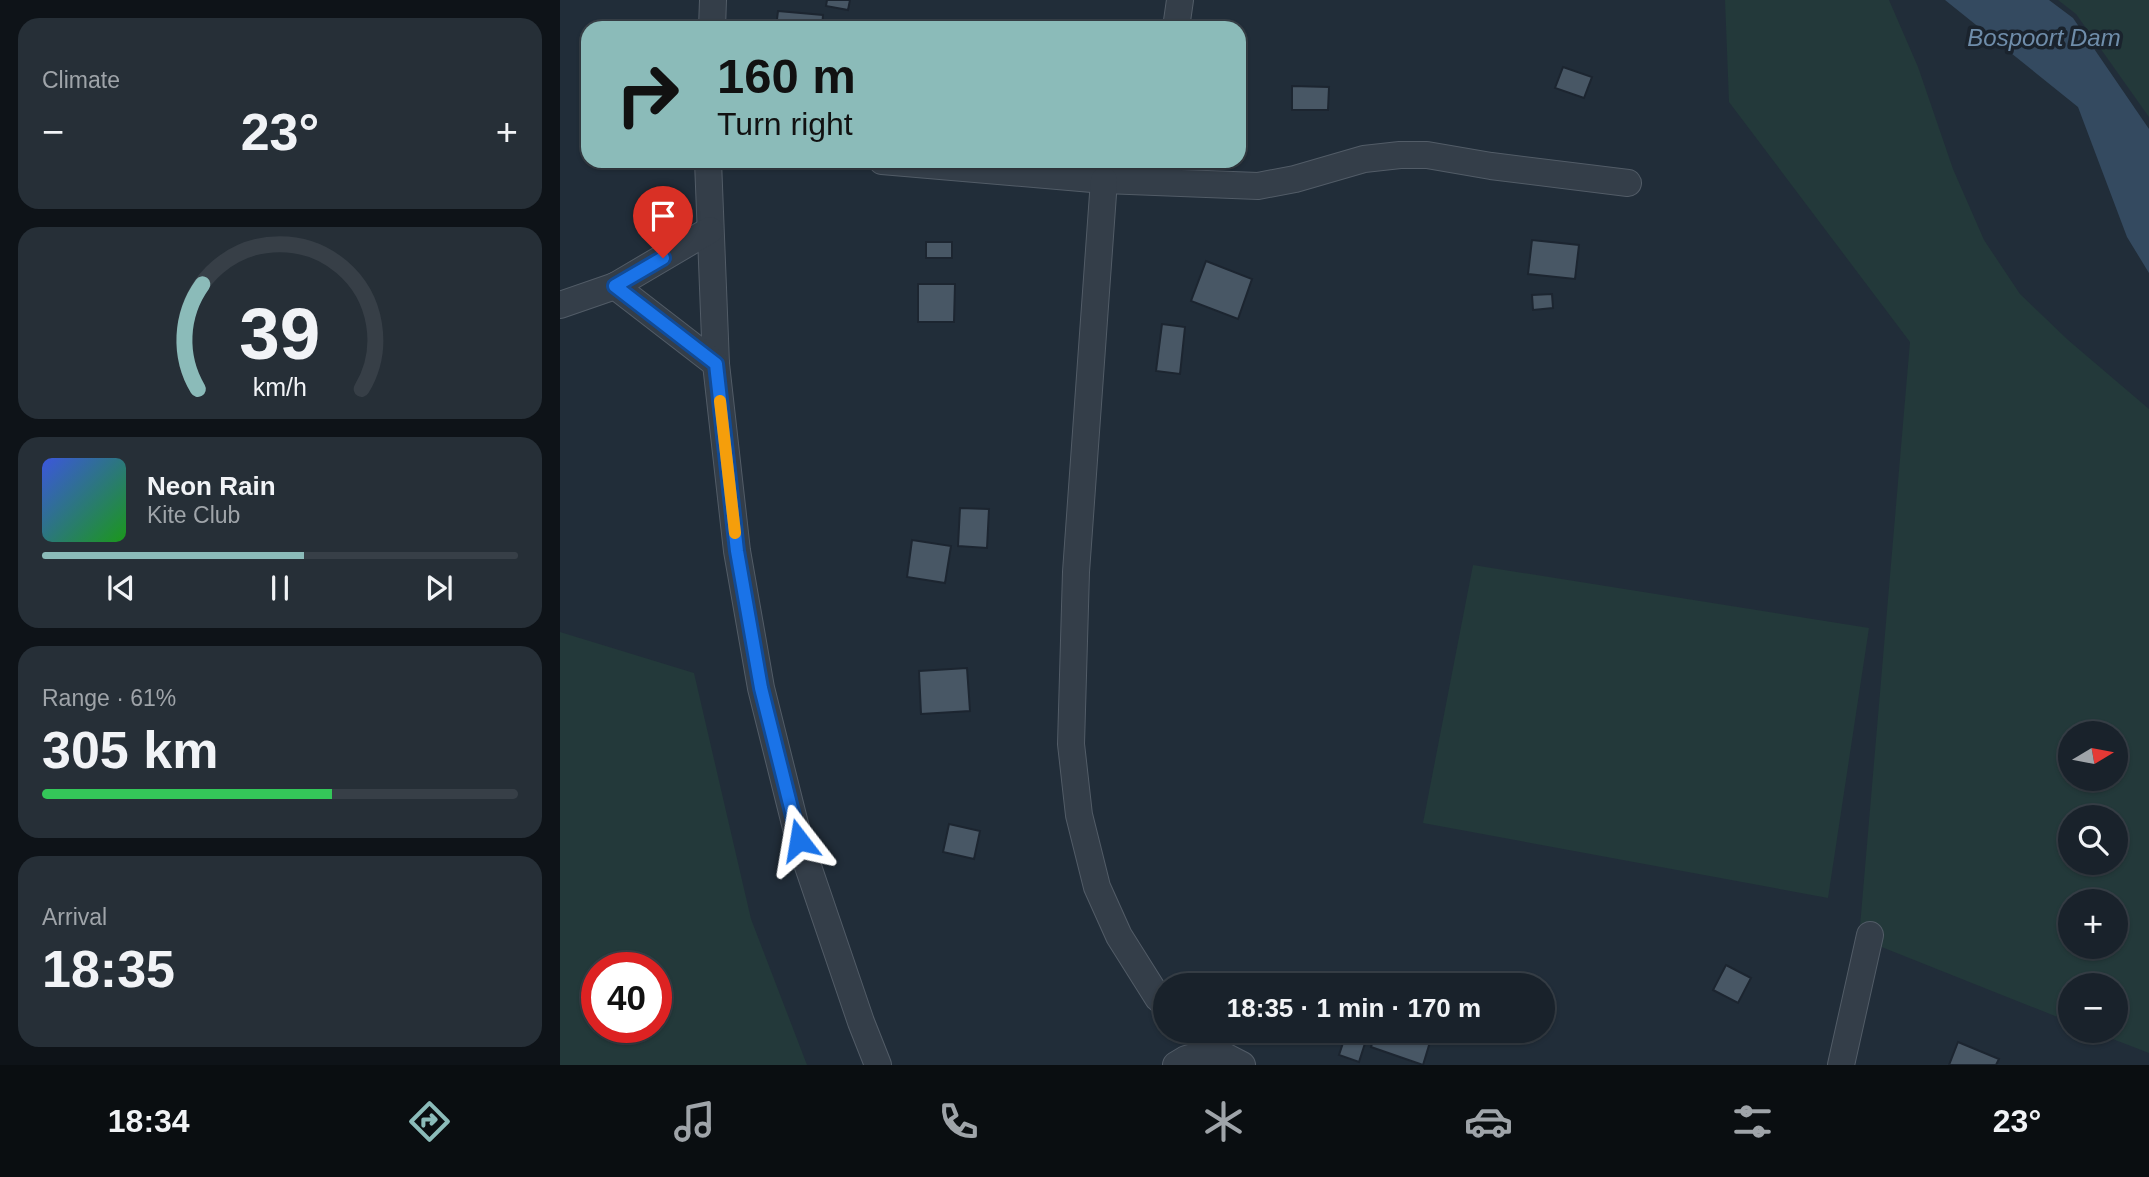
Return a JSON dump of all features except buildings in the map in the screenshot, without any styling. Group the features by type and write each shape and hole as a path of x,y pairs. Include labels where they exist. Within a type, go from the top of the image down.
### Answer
{"street":[{"path":"712,21 713,0"},
{"path":"1177,21 1180,0"},
{"path":"1012,168 1123,174 1258,186 1295,179 1364,159 1400,155 1446,157 1490,166 1628,183"},
{"path":"708,168 716,364 737,551 761,688 799,840 878,1065"},
{"path":"1123,174 1076,572 1071,744 1079,815 1097,887 1119,936 1153,990"},
{"path":"560,304 615,286 710,230"},
{"path":"615,286 716,364"},
{"path":"1841,1065 1870,935"},
{"path":"1206,1043 1215,1052 1242,1065"},
{"path":"1176,1065 1186,1059 1215,1052"}],"green space":[{"path":"1725,0 1889,0 1918,67 1953,169 1984,240 2020,294 2068,340 2149,409 2149,1053 2123,1043 2128,1043 2128,973 2058,973 2058,1017 1859,938 1910,342 1729,102"},
{"path":"2058,0 2149,0 2149,117 2076,14"},
{"path":"1473,565 1869,628 1828,898 1423,823"},
{"path":"560,632 694,673 751,919 807,1065 560,1065"}],"water":[{"name":"Bospoort Dam","path":"1945,0 2049,0 2073,18 2149,129 2149,273 2127,237 2078,107"}],"slow traffic":[{"path":"720,401 735,533"}],"route":[{"path":"663,258 615,286 716,364 737,551 761,688 799,840"}]}
